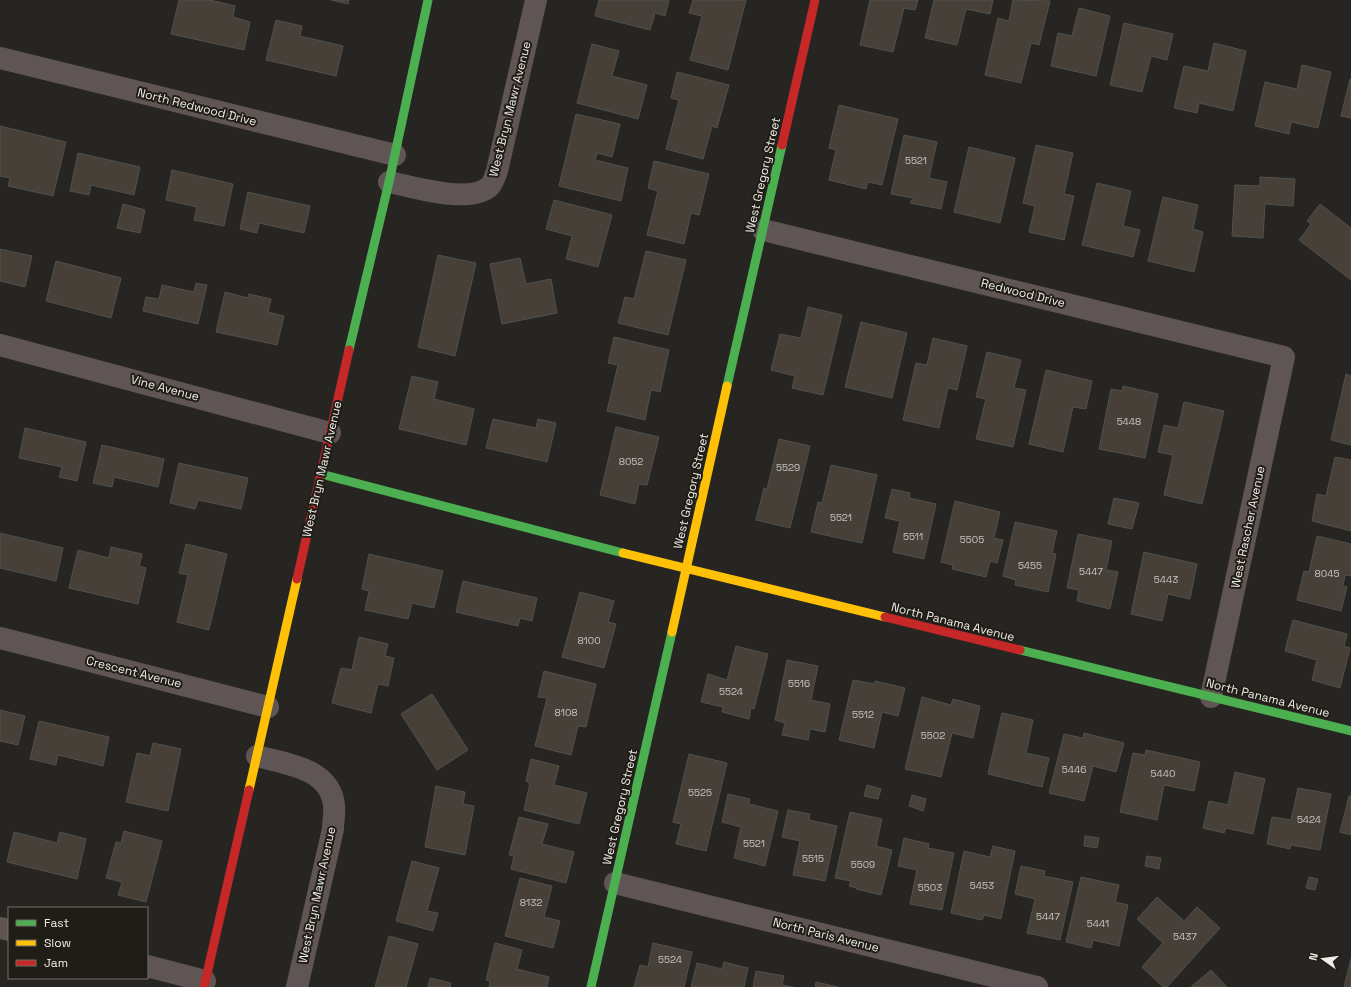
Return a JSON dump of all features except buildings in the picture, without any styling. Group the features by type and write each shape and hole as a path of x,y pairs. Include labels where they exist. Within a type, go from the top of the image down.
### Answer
{"street":[{"name":"West Bryn Mawr Avenue","path":"205,984 330,433 389,182 428,0"},
{"name":"West Bryn Mawr Avenue","path":"389,182 449,194 466,195 480,192 490,186 497,170 536,0"},
{"name":"West Gregory Street","path":"591,987 815,0"},
{"name":"North Redwood Drive","path":"0,58 395,155"},
{"name":"Redwood Drive","path":"763,230 1284,357"},
{"name":"Vine Avenue","path":"0,345 302,424 330,433"},
{"name":"West Rascher Avenue","path":"1212,697 1284,357"},
{"name":"North Panama Avenue","path":"321,474 686,569 1351,731"},
{"name":"Crescent Avenue","path":"0,638 268,707"},
{"name":"West Bryn Mawr Avenue","path":"257,756 296,766 315,773 330,788 334,805 333,830 297,987"},
{"name":"North Paris Avenue","path":"615,884 1037,987"},
{"path":"148,966 205,984"}],"traffic: fast":[{"path":"349,350 389,182 428,0"},
{"path":"727,386 782,145"},
{"path":"321,474 623,553"},
{"path":"591,987 672,632"},
{"path":"1020,650 1351,731"}],"traffic: slow":[{"path":"672,632 727,386"},
{"path":"623,553 885,617"},
{"path":"249,790 297,579"}],"traffic: jam":[{"path":"782,145 815,0"},
{"path":"297,579 349,350"},
{"path":"885,617 1020,650"},
{"path":"204,987 249,790"}]}
